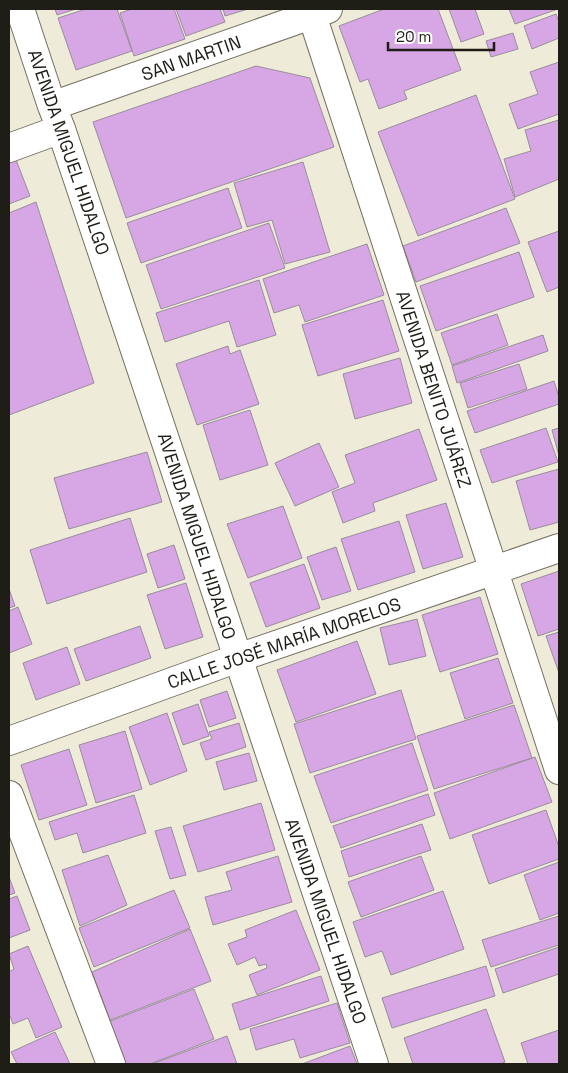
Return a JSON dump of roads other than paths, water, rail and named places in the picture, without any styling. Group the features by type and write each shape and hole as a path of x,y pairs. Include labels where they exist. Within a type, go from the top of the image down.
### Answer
{"street":[{"name":"AVENIDA MIGUEL HIDALGO","path":"20,9 374,1064"},
{"name":"SAN MARTIN","path":"9,148 56,117 317,11"},
{"name":"AVENIDA BENITO JUÁREZ","path":"317,11 559,770"},
{"name":"CALLE JOSÉ MARÍA MORELOS","path":"9,741 238,658 559,548"},
{"path":"9,795 111,1064"}]}
